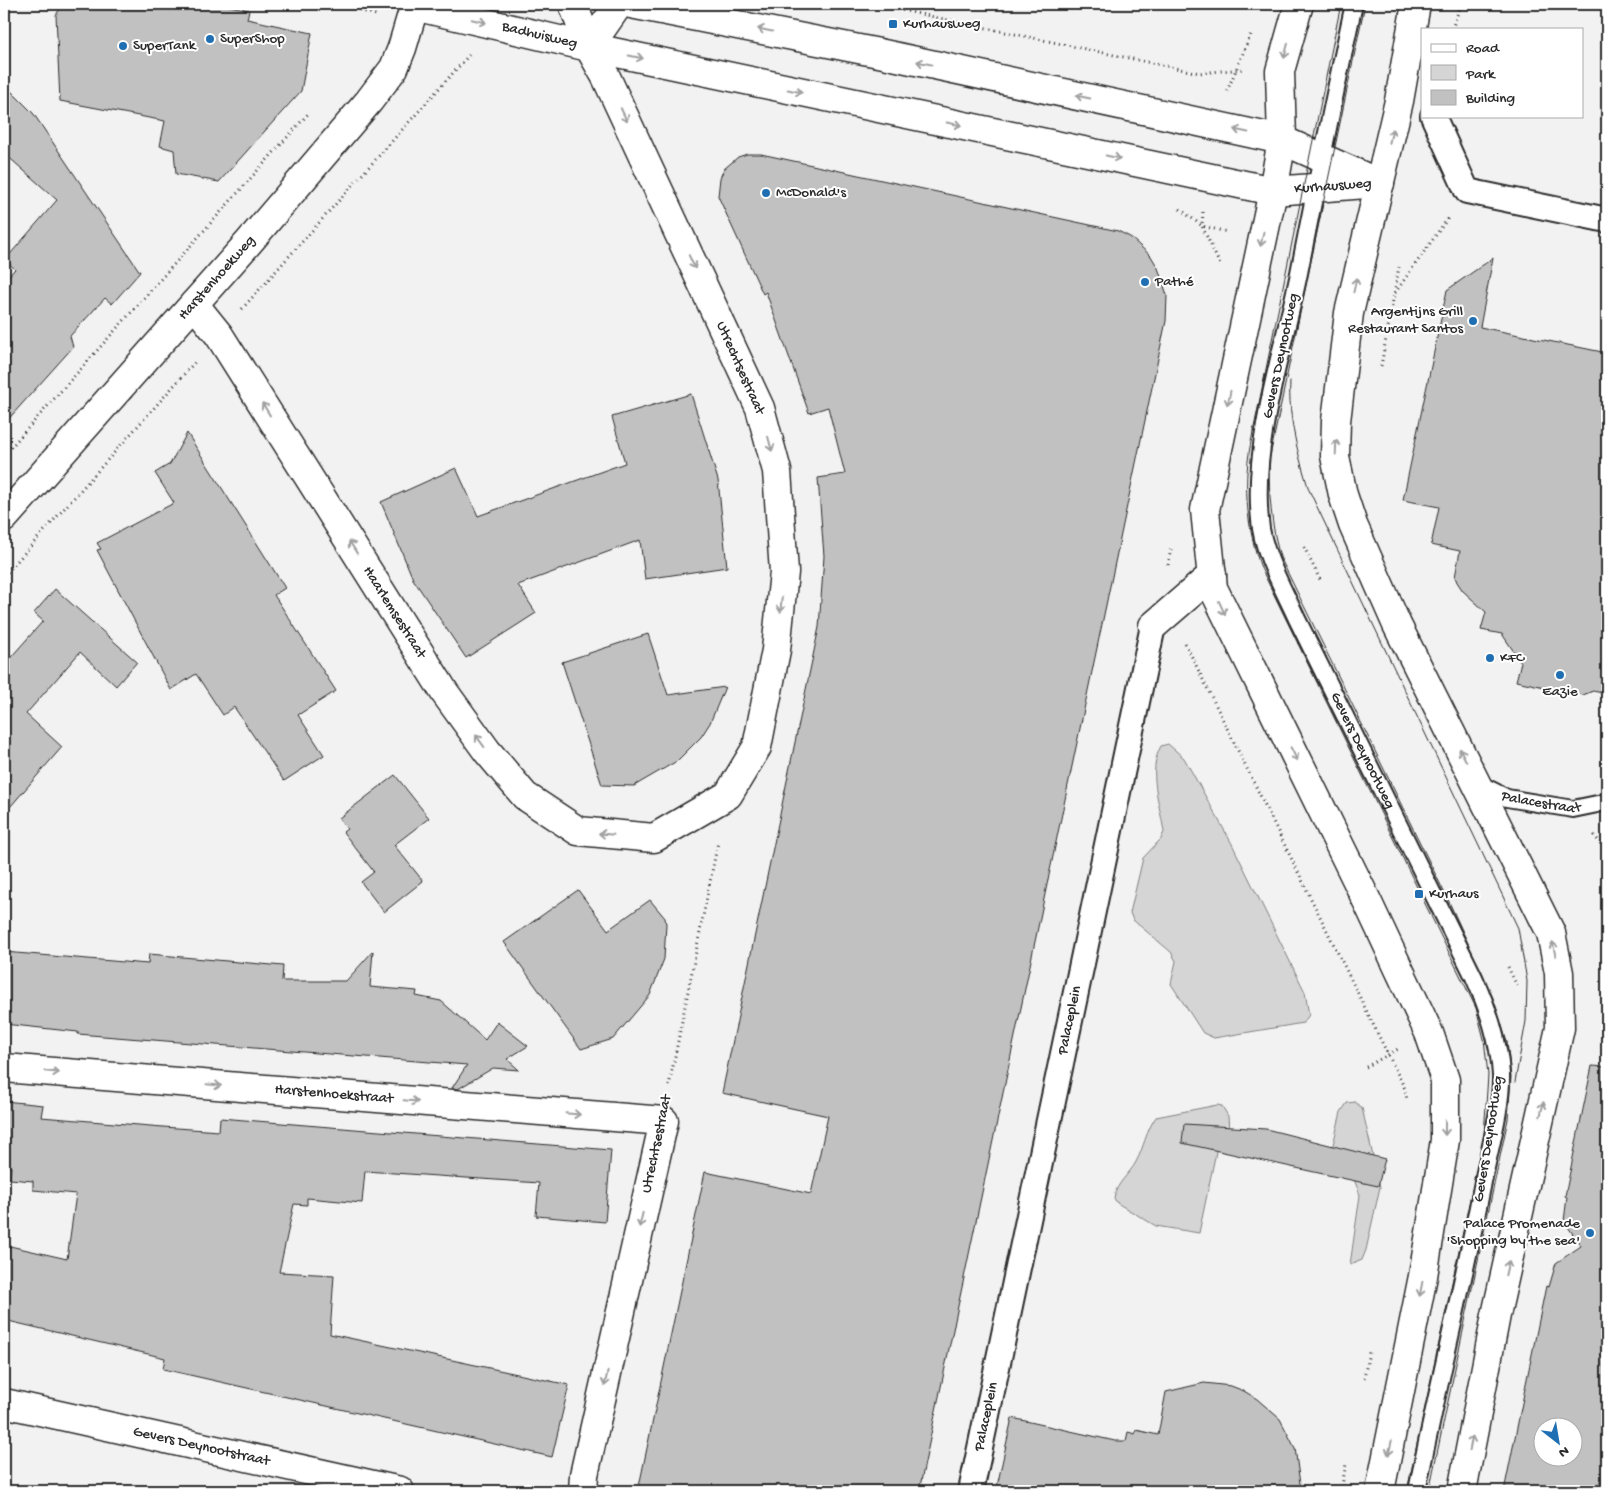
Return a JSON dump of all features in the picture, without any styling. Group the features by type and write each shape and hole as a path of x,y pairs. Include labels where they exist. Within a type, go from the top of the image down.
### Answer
{"main road":[{"name":"Utrechtsestraat","path":"573,4 589,47 606,77 760,408 777,471 784,572 776,650 757,747 728,795 654,838"},
{"path":"589,47 619,4"},
{"name":"Kurhausweg","path":"631,4 879,53 1282,140 1380,183"},
{"path":"1299,4 1280,71 1282,140 1273,191 1206,510 1213,588 1368,901 1429,1032 1444,1080 1445,1140 1423,1276 1380,1491"},
{"path":"1416,4 1399,101 1349,313 1336,421 1335,456 1343,495 1353,525 1397,625 1551,933 1559,973 1560,1028 1496,1315 1462,1491"},
{"name":"Badhuisweg","path":"410,5 589,47"},
{"name":"Harstenhoekweg","path":"4,518 194,304 389,75 402,48 410,5"},
{"name":"Kurhausweg","path":"589,47 1273,191 1380,183"},
{"name":"Haarlemsestraat","path":"194,304 218,335 445,693 487,751 525,796 578,831 654,838"},
{"name":"Palaceplein","path":"1153,626 1212,575"},
{"name":"Harstenhoekstraat","path":"4,1068 664,1121"},
{"name":"Utrechtsestraat","path":"583,1491 584,1475 664,1121"},
{"name":"Gevers Deynootstraat","path":"4,1403 400,1491"}],"street":[{"path":"1434,118 1467,191 1607,220"},
{"name":"Palaceplein","path":"971,1491 1153,626"}],"lane":[{"name":"Gevers Deynootweg","path":"1354,4 1269,407 1258,484 1260,523 1272,562 1297,619 1486,1003 1497,1040 1501,1077 1472,1240 1417,1491"},
{"name":"Palacestraat","path":"1477,783 1507,798 1574,809 1607,802"}],"path":[{"path":"873,4 1199,73 1238,69 1280,71"},
{"path":"1452,28 1460,4"},
{"path":"4,456 310,111"},
{"path":"1394,295 1467,191"},
{"path":"1202,226 1220,268"},
{"path":"1172,544 1167,573 1181,635 1405,1089 1408,1107"},
{"path":"1304,547 1321,582"},
{"name":"Utrechtsestraat","path":"664,1121 728,795"},
{"path":"1508,967 1517,986"},
{"path":"1364,1386 1364,1370 1370,1347"},
{"path":"1340,1491 1347,1462"}],"green space":[{"path":"1168,744 1184,758 1231,842 1305,992 1309,1015 1303,1023 1214,1038 1203,1033 1171,984 1176,961 1171,952 1133,920 1130,913 1143,858 1161,839 1164,832 1156,788 1155,766 1161,746"},
{"path":"1355,1102 1362,1108 1380,1187 1366,1250 1362,1260 1350,1265 1360,1195 1352,1174 1327,1169 1341,1112 1347,1103"},
{"path":"1217,1105 1222,1106 1228,1116 1229,1130 1217,1147 1199,1233 1156,1226 1117,1203 1114,1198 1117,1188 1136,1162 1156,1117"}],"building":[{"path":"63,4 220,4 249,10 247,19 312,33 301,91 219,182 176,174 174,150 160,146 165,121 60,101 56,15"},
{"path":"4,84 33,113 140,272 112,304 105,298 70,336 73,347 4,424 4,281 15,269 5,260 57,200 4,153"},
{"path":"747,154 761,154 1118,231 1130,237 1151,256 1158,268 1167,295 1166,321 919,1491 638,1491 705,1172 811,1194 828,1116 722,1093 819,627 824,556 818,478 845,474 828,407 809,413 766,292 763,294 718,196 720,178 724,169 738,157"},
{"path":"1493,258 1480,327 1607,353 1607,694 1593,691 1583,695 1516,681 1521,662 1502,634 1481,630 1486,612 1463,591 1457,582 1455,577 1460,551 1431,545 1439,507 1403,500 1447,290"},
{"path":"691,394 718,480 727,567 645,579 640,540 518,585 536,613 466,658 413,579 381,502 456,468 478,516 625,463 612,417"},
{"path":"187,433 285,588 274,595 336,691 298,715 324,755 284,781 234,707 223,715 196,674 171,690 97,550 101,549 97,543 174,503 155,473 170,464"},
{"path":"55,589 137,662 116,686 80,652 26,714 62,747 4,814 4,665 43,621 34,613"},
{"path":"648,634 668,695 725,687 710,723 701,737 677,761 634,786 602,785 562,662"},
{"path":"395,775 429,818 394,845 423,881 384,912 361,882 374,872 343,832 347,829 339,818"},
{"path":"578,890 608,930 650,900 665,918 666,924 664,959 650,995 613,1039 581,1049 504,942"},
{"path":"373,951 370,987 417,991 416,996 441,1001 485,1040 497,1022 528,1046 507,1059 519,1070 493,1068 458,1089 452,1088 467,1065 78,1034 78,1032 4,1024 4,952 148,964 149,954 283,966 282,981 346,981"},
{"name":"Palace Promenade 'Shopping by the sea'","path":"1592,1066 1607,1067 1607,1491 1504,1491 1546,1286 1549,1287 1556,1263 1581,1246 1564,1221 1567,1197 1565,1196"},
{"path":"4,1101 43,1105 41,1117 163,1127 219,1131 220,1118 611,1150 605,1222 536,1216 539,1183 365,1171 362,1203 307,1198 307,1205 294,1204 279,1272 334,1275 330,1334 569,1385 552,1457 163,1369 165,1358 4,1320 4,1267 10,1246 67,1259 76,1194 33,1190 33,1181 10,1179 11,1167 4,1167"},
{"path":"1184,1124 1266,1129 1385,1159 1378,1186 1182,1143"},
{"path":"1204,1383 1231,1386 1244,1391 1257,1399 1280,1419 1295,1448 1301,1491 996,1491 1012,1418 1115,1441 1126,1441 1128,1432 1135,1434 1136,1430 1158,1435 1166,1392"}],"tram line":[{"path":"1341,4 1250,447 1247,493 1252,538 1261,568 1476,1008 1484,1039 1488,1075 1484,1135 1407,1491"},
{"path":"1365,4 1269,461 1269,485 1271,509 1280,557 1450,904 1493,998 1507,1042 1511,1077 1508,1119 1429,1491"},
{"path":"1290,381 1291,409 1295,436 1309,490 1518,928 1527,981 1526,1021 1515,1082"}],"place":[{"name":"Kurhausweg","path":"893,24"},
{"name":"SuperShop","path":"210,39"},
{"name":"SuperTank","path":"123,46"},
{"name":"McDonald's","path":"766,193"},
{"name":"Pathé","path":"1145,282"},
{"name":"Argentijns Grill Restaurant Santos","path":"1473,321"},
{"name":"KFC","path":"1490,658"},
{"name":"Eazie","path":"1560,675"},
{"name":"Kurhaus","path":"1419,894"},
{"name":"Palace Promenade 'Shopping by the sea'","path":"1590,1233"}]}
